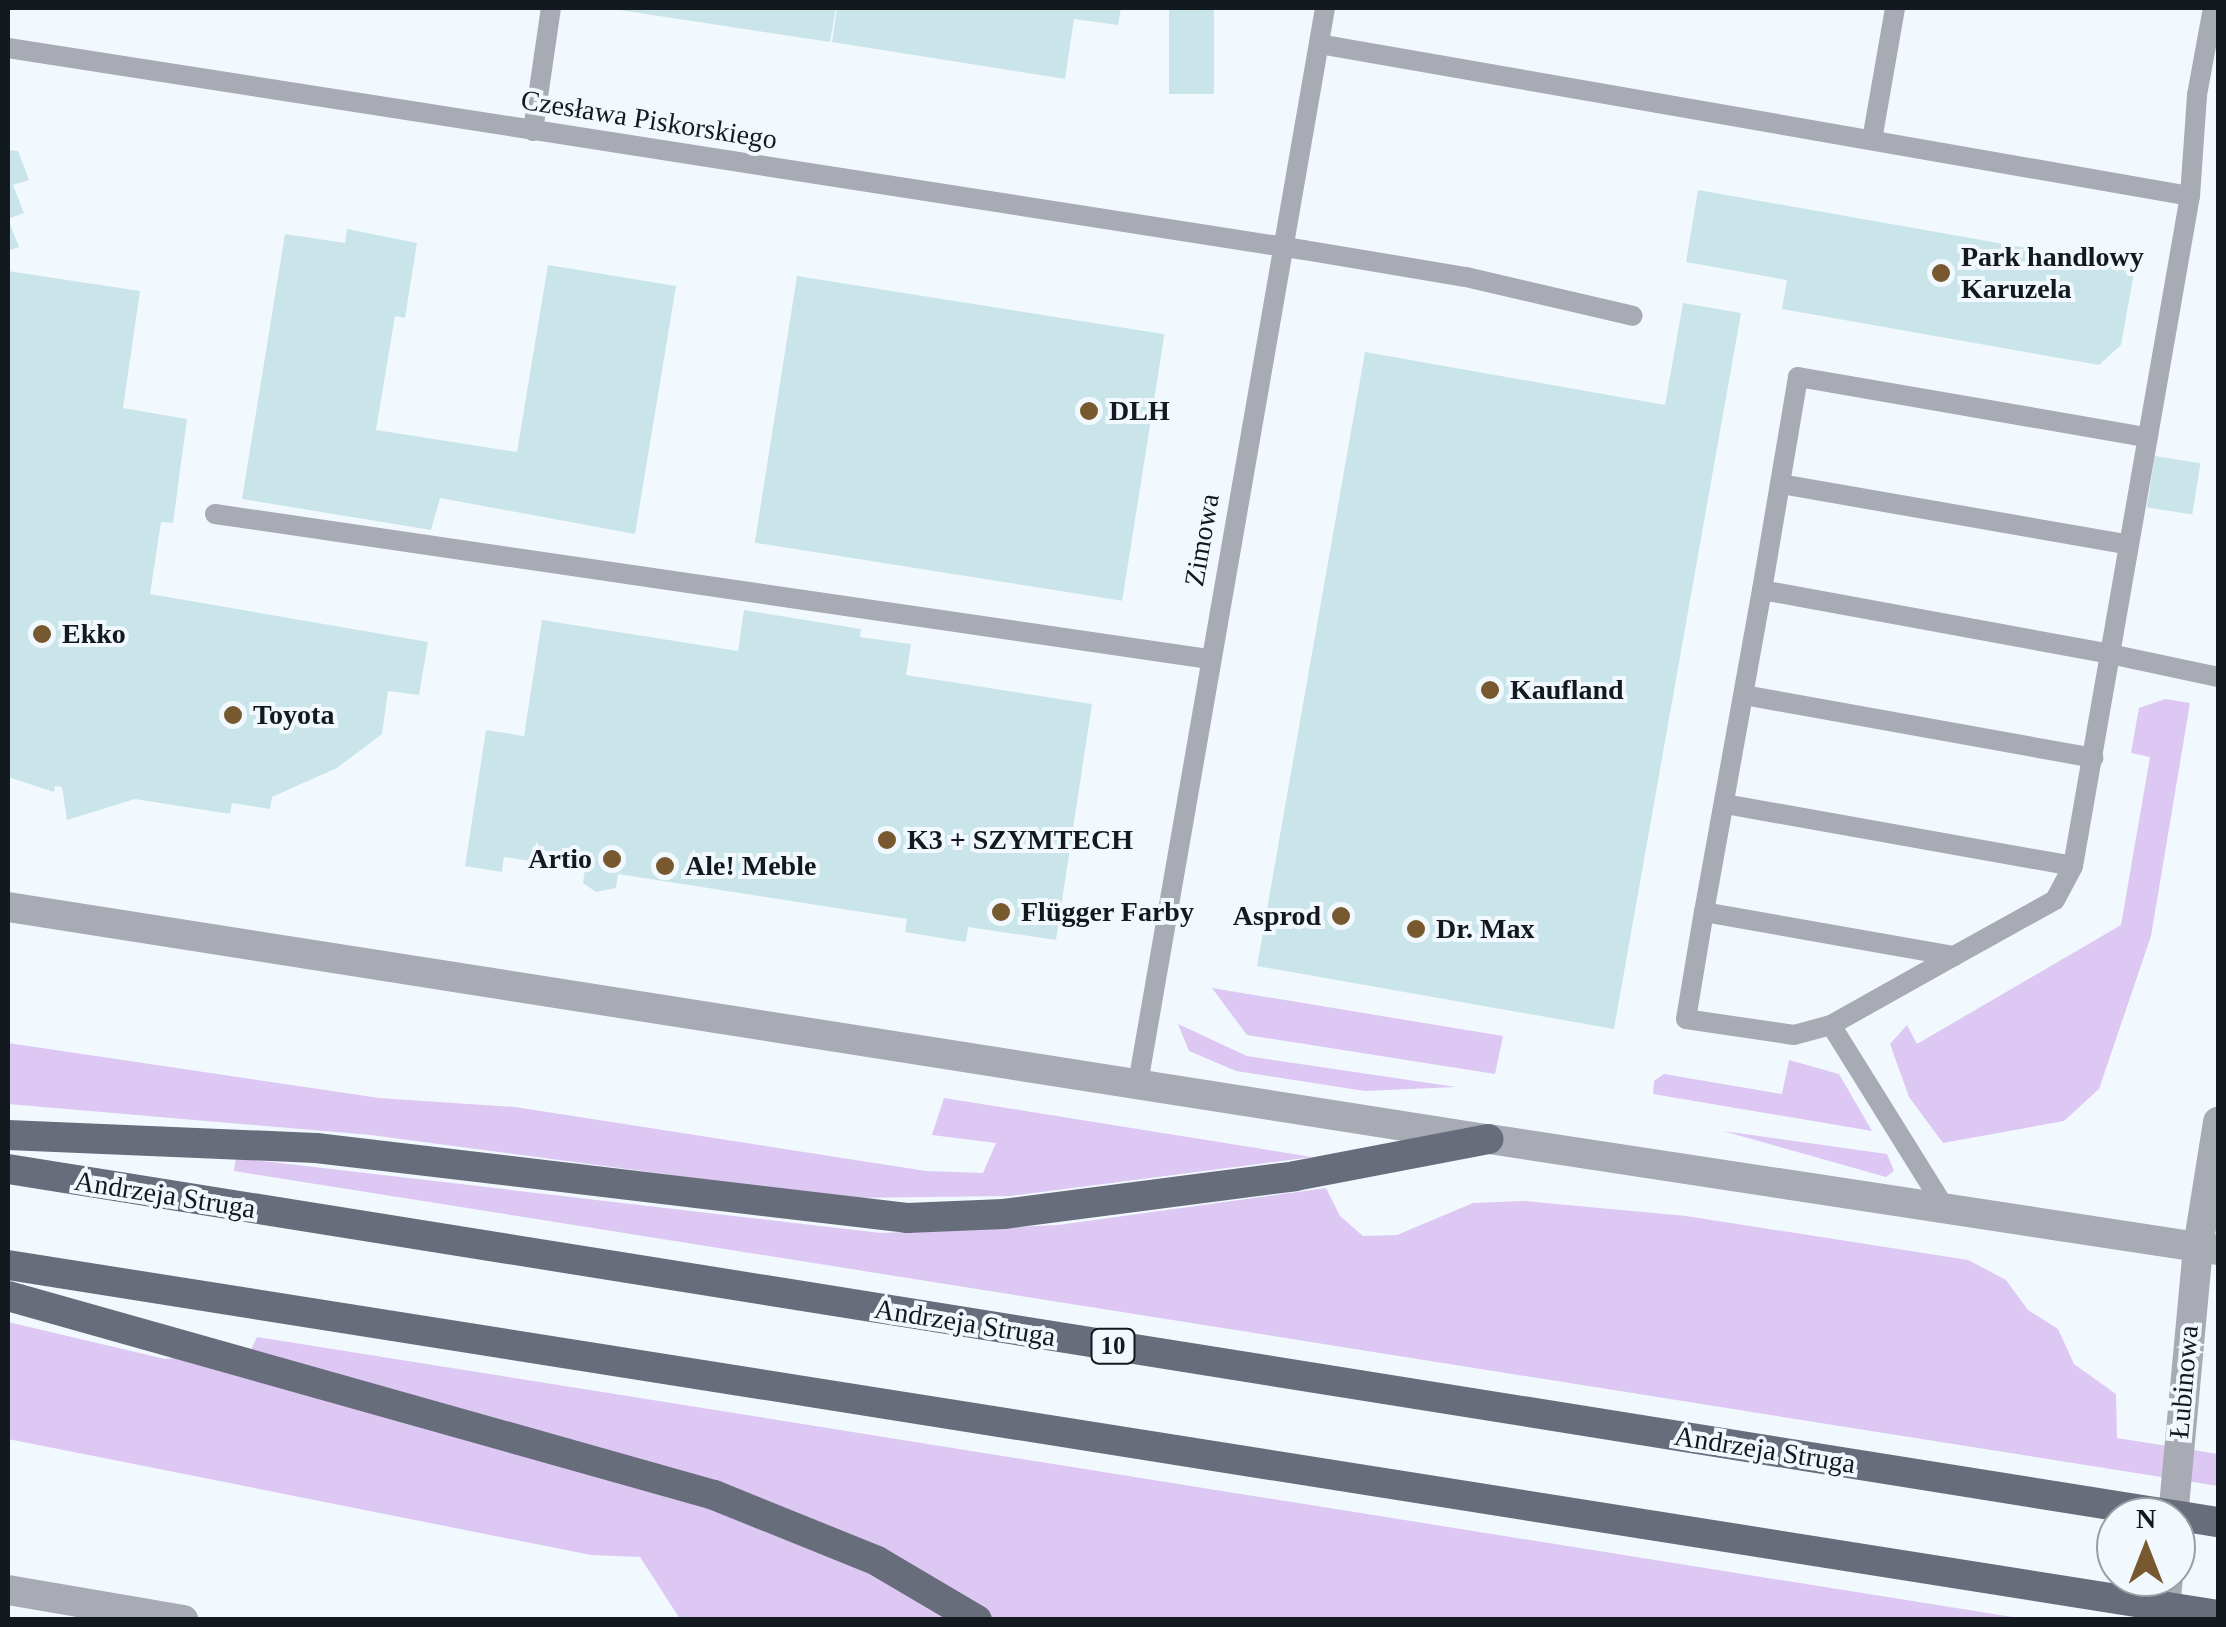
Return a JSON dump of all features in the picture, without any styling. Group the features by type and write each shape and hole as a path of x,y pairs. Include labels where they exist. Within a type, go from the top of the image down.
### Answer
{"main road":[{"path":"8,1135 332,1149 907,1218 1004,1214 1294,1176 1489,1139"},
{"name":"Andrzeja Struga","path":"8,1170 2218,1522"},
{"path":"8,1265 2218,1615"},
{"path":"8,1296 714,1495 877,1561 977,1620"}],"street":[{"path":"8,907 2208,1248 2218,1273"},
{"name":"Łubinowa","path":"2175,1497 2208,1248 2218,1122"},
{"path":"8,1590 183,1620"}],"lane":[{"path":"533,130 551,8"},
{"name":"Zimowa","path":"1138,1083 1325,8"},
{"path":"1872,140 1895,8"},
{"path":"2146,437 1798,377 1686,1019 1794,1035 1831,1025 2055,900 2073,866 2126,544 2146,437 2190,196 2197,96 2213,8"},
{"path":"1319,44 2190,196"},
{"name":"Czesława Piskorskiego","path":"8,48 1282,246 1466,277 1633,316"},
{"path":"1781,484 2126,544"},
{"path":"214,514 1209,658"},
{"path":"1762,590 2218,677"},
{"path":"1744,695 2093,758"},
{"path":"1725,804 2073,866"},
{"path":"1704,912 1954,956"},
{"path":"1831,1025 1945,1208"}],"shaded area":[{"path":"2165,699 2190,703 2151,936 2099,1089 2064,1121 1943,1143 1909,1097 1890,1044 1907,1025 1917,1044 2121,925 2150,757 2131,753 2139,708"},
{"path":"1212,988 1503,1036 1495,1074 1247,1035"},
{"path":"1178,1024 1247,1056 1456,1087 1365,1091 1236,1071 1189,1051"},
{"path":"8,1043 379,1098 515,1107 926,1171 983,1173 996,1143 932,1135 944,1098 1312,1157 1010,1196 847,1198 371,1135 8,1104"},
{"path":"1789,1060 1839,1074 1872,1131 1653,1094 1654,1081 1664,1074 1782,1094"},
{"path":"1723,1131 1887,1154 1894,1171 1886,1177"},
{"path":"236,1158 881,1233 1058,1225 1326,1188 1340,1216 1363,1236 1397,1235 1473,1203 1523,1201 1686,1216 1968,1260 2006,1280 2028,1310 2058,1329 2074,1364 2116,1394 2117,1438 2218,1454 2218,1486 234,1171"},
{"path":"8,1322 165,1359 251,1350 257,1337 2025,1619 680,1619 640,1557 591,1555 8,1439"}],"building":[{"path":"607,8 836,8 830,42"},
{"path":"837,8 1121,8 1118,25 1074,19 1065,79 832,42"},
{"path":"1169,8 1214,8 1214,94 1169,94"},
{"path":"8,150 18,151 29,180 13,185 24,213 8,219"},
{"name":"Park handlowy Karuzela","path":"1698,190 2135,267 2121,345 2099,365 1782,309 1787,280 1686,262"},
{"path":"8,219 19,247 8,251"},
{"path":"347,229 417,243 405,318 395,316 376,430 517,452 548,265 676,286 635,534 440,498 431,530 242,499 285,234 345,243"},
{"path":"8,271 140,291 123,408 187,419 173,523 161,522 150,594 428,642 419,695 388,691 382,734 337,768 272,797 270,809 232,803 230,814 135,799 67,820 62,787 55,786 54,792 8,777"},
{"path":"797,276 1164,334 1122,601 755,543"},
{"name":"Kaufland","path":"1683,303 1741,313 1614,1029 1257,966 1365,352 1665,405"},
{"path":"2155,456 2200,463 2192,515 2147,507"},
{"path":"744,610 861,629 860,637 911,644 906,675 1092,704 1056,940 968,927 966,942 905,932 907,919 618,874 616,888 596,892 583,883 585,869 504,857 502,872 465,866 486,730 524,736 542,620 738,651"}],"place":[{"name":"Park handlowy Karuzela","path":"1941,273"},
{"name":"DLH","path":"1089,411"},
{"name":"Ekko","path":"42,634"},
{"name":"Kaufland","path":"1490,690"},
{"name":"Toyota","path":"233,715"},
{"name":"K3 + SZYMTECH","path":"887,840"},
{"name":"Artio","path":"612,859"},
{"name":"Ale! Meble","path":"665,866"},
{"name":"Flügger Farby","path":"1001,912"},
{"name":"Asprod","path":"1341,916"},
{"name":"Dr. Max","path":"1416,929"}]}
